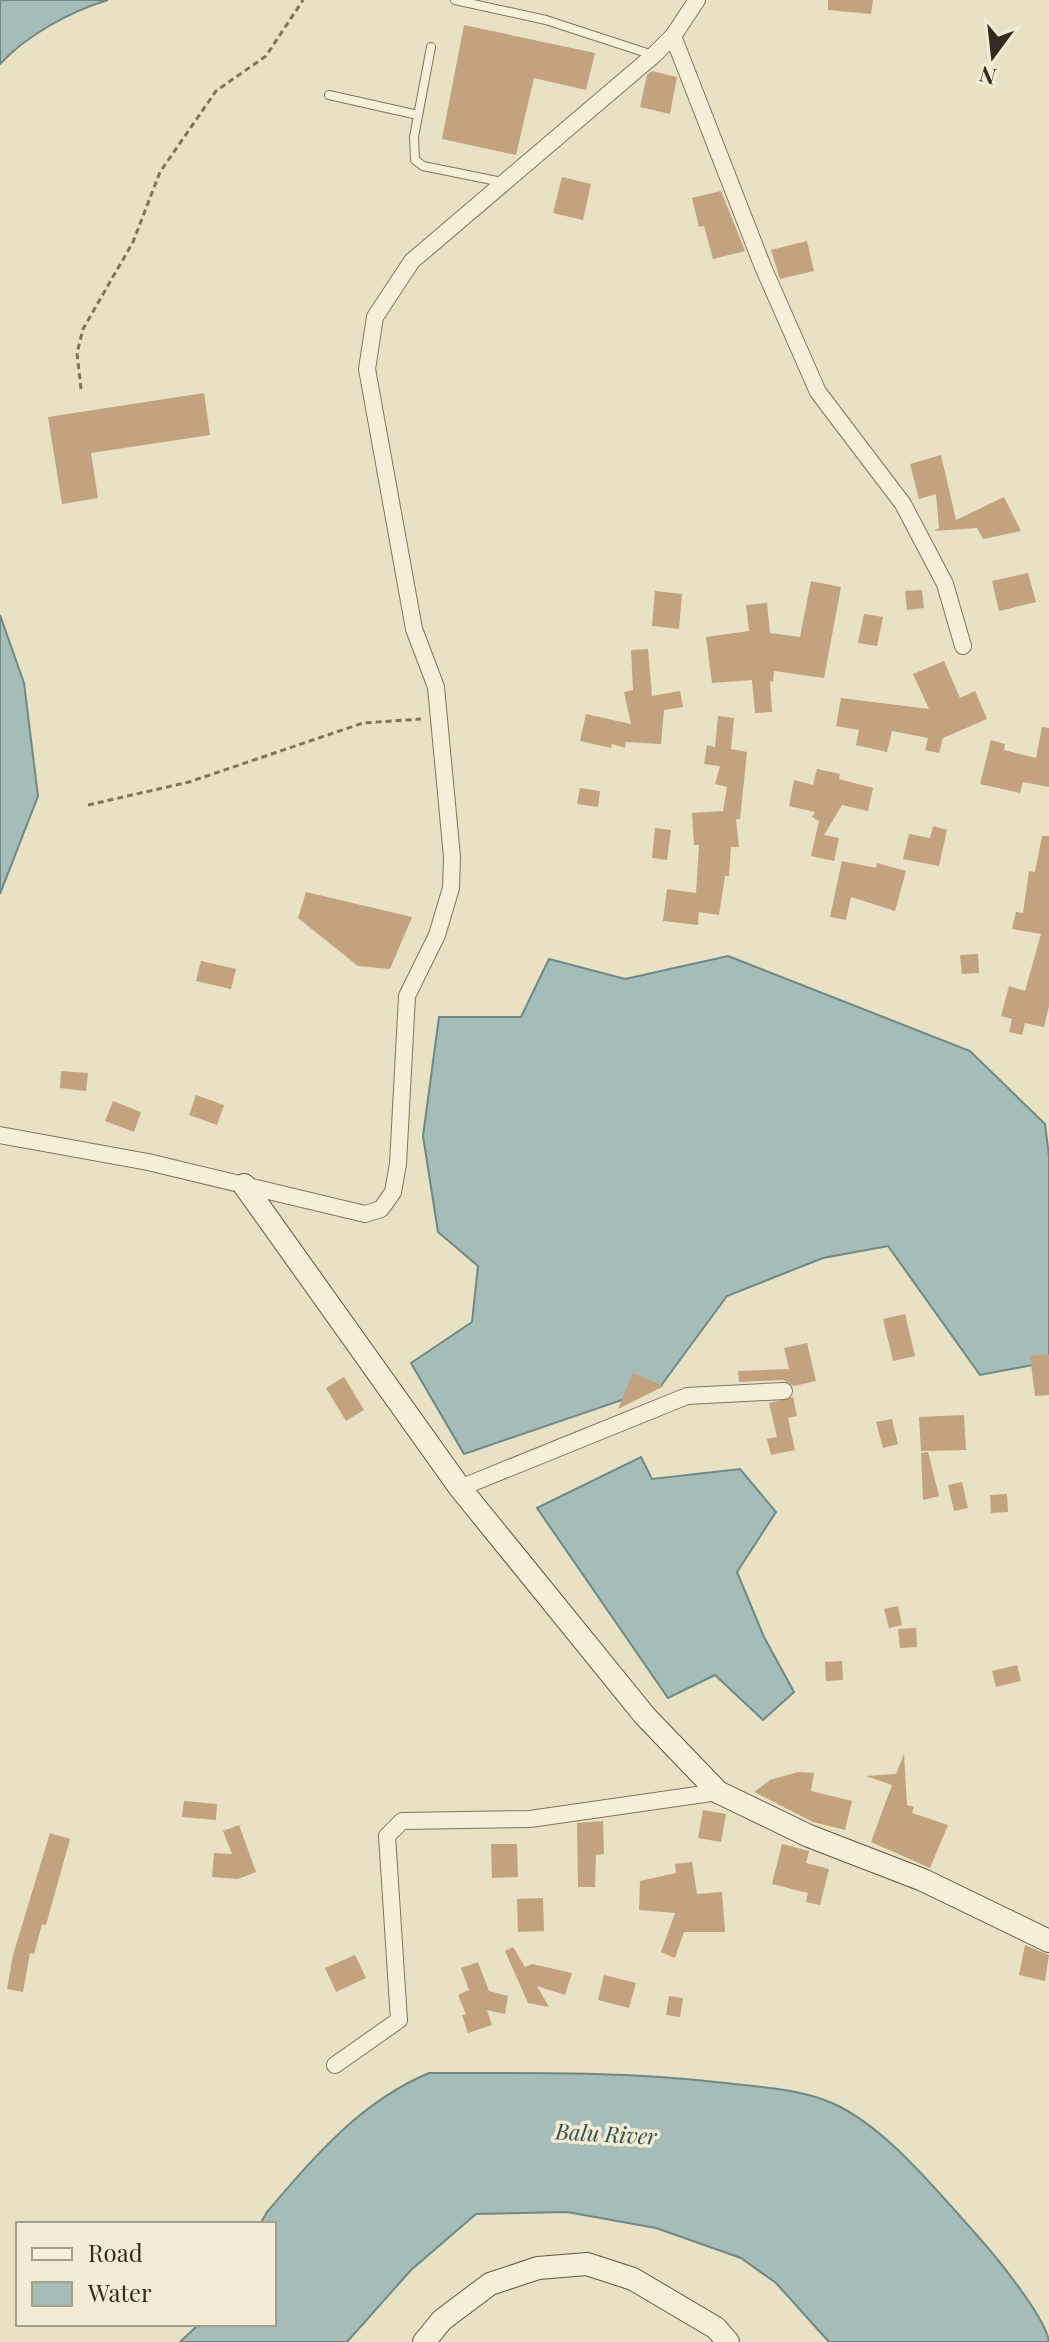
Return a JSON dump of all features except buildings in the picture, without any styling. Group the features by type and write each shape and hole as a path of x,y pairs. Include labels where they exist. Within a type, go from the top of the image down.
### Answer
{"street":[{"path":"0,1135 148,1162 365,1214 381,1209 393,1192 398,1164 407,996 437,935 451,888 441,718 436,687 414,629 367,369 375,317 412,261 654,55 673,36 697,0"},
{"path":"673,36 763,267 818,392 903,504 945,584 963,646"},
{"path":"244,1185 460,1488 645,1716 718,1792 809,1836 923,1880 1049,1941"},
{"path":"460,1488 687,1396 784,1391"},
{"path":"335,2065 399,2020 387,1836 402,1821 530,1819 718,1792"},
{"path":"424,2342 442,2320 490,2284 538,2268 587,2264 633,2279 716,2328 728,2342"}],"lane":[{"path":"455,0 546,20 654,55"},
{"path":"431,47 413,150 415,160 423,166 507,183"},
{"path":"329,95 418,115"}],"path":[{"path":"81,389 77,353 83,329 133,242 160,172 216,91 266,56 303,0"},
{"path":"88,805 189,782 363,723 441,718"}],"water":[{"path":"0,0 108,0 50,25 23,43 0,64"},
{"path":"0,615 24,683 38,796 0,894"},
{"path":"728,956 970,1051 1045,1124 1049,1156 1049,1362 980,1375 888,1246 823,1258 727,1296 660,1387 464,1454 411,1363 472,1322 478,1266 438,1232 423,1136 439,1017 521,1017 549,959 625,979"},
{"path":"641,1457 652,1479 740,1469 776,1512 737,1572 764,1637 794,1692 763,1720 715,1675 668,1698 537,1508"},
{"name":"Balu River","path":"429,2073 651,2076 780,2089 832,2103 852,2113 890,2143 944,2198 1018,2286 1039,2317 1049,2342 829,2342 776,2283 741,2258 656,2228 567,2212 476,2214 411,2270 347,2342 180,2342 197,2326 276,2326 276,2222 261,2222 340,2132 404,2085"}]}
